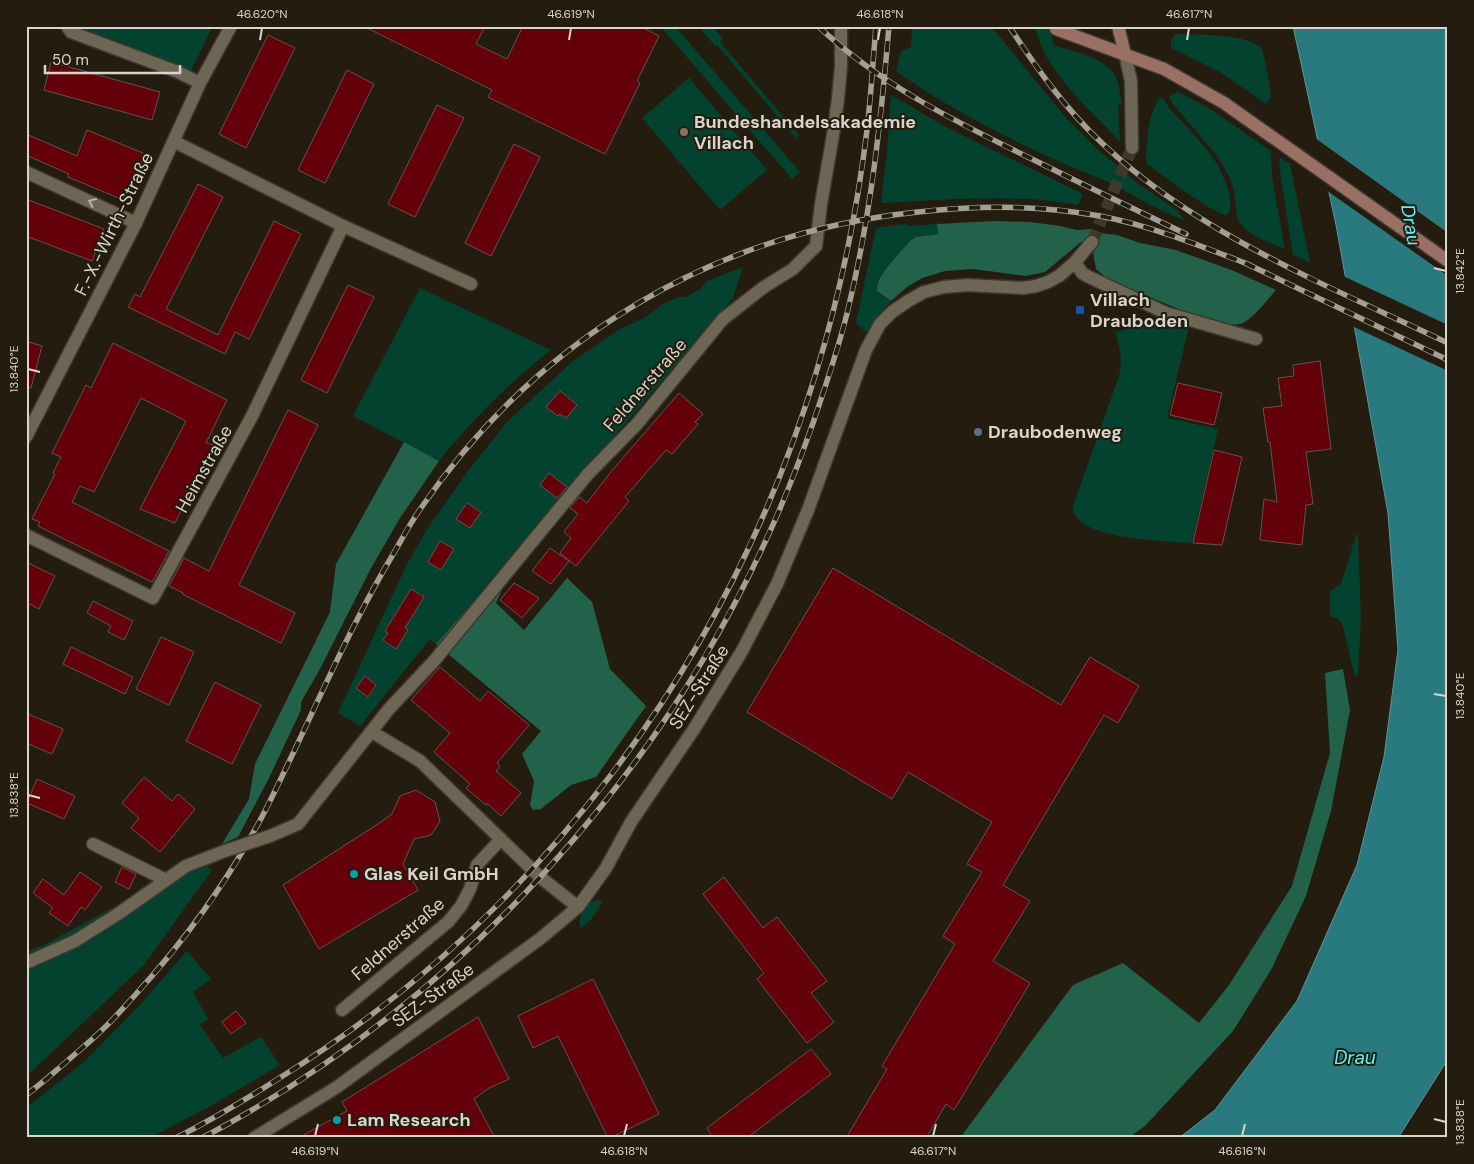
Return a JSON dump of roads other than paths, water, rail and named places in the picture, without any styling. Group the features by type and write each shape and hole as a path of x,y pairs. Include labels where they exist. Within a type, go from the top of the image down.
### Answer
{"main road":[{"path":"1118,26 1125,54"},
{"path":"1056,29 1164,69 1224,103 1448,261"}],"street":[{"path":"67,26 71,32 178,72 200,83"},
{"name":"F.-X.-Wirth-Straße","path":"26,437 136,223 175,142 200,83 231,26"},
{"name":"Feldnerstraße","path":"26,964 75,941 118,914 186,866 298,824 389,709 434,661 588,474 637,424 723,319 764,287 793,269 816,246 838,100 841,66 841,26"},
{"path":"1125,54 1131,82 1132,148"},
{"path":"175,142 343,226 471,284"},
{"path":"26,172 136,223"},
{"name":"Heimstraße","path":"26,535 153,598 252,416 343,226"},
{"name":"SEZ-Straße","path":"254,1138 338,1087 541,938 578,906 606,868 631,822 694,729 742,651 777,584 808,510 866,350 880,324 892,312 908,301 929,291 955,285 1022,288 1054,280 1075,262 1092,242"},
{"path":"1075,262 1082,273 1088,277 1166,313 1256,339"},
{"path":"372,732 420,761 540,877 578,906"},
{"name":"Feldnerstraße","path":"342,1010 448,922 461,906 470,890 477,865 501,839"},
{"path":"93,844 166,880"}],"water":[{"name":"Drau","path":"1293,26 1448,26 1448,1059 1398,1138 1179,1138 1215,1110 1297,1001 1357,865 1384,757 1398,650 1388,513 1336,225"}],"tunnel":[{"path":"1092,242 1132,148"}],"railway":[{"path":"818,26 868,67 894,85 950,118 1186,234"},
{"path":"176,1138 228,1110 278,1079 372,1014 459,942 539,862 611,775 675,682 731,584 778,481 816,373 847,253 858,191 868,117 876,26"},
{"path":"202,1138 306,1076 403,1005 493,926 575,838 649,743 713,642 768,535 813,423 841,335 857,270 869,201 879,131 889,26"},
{"path":"1009,26 1041,73 1090,132 1142,177 1182,206 1224,233 1268,257 1448,343"},
{"path":"26,1095 93,1039 111,1021 173,951 222,884 265,811 343,647 377,582 417,513 468,447 519,393 576,345 636,304 702,270 770,243 843,224 918,212 964,208 1032,208 1100,216 1157,231 1250,265"},
{"path":"1245,263 1448,360"}],"place":[{"name":"Bundeshandelsakademie Villach","path":"684,132"},
{"name":"Villach Drauboden","path":"1080,310"},
{"name":"Draubodenweg","path":"978,432"},
{"name":"Glas Keil GmbH","path":"354,874"},
{"name":"Lam Research","path":"337,1120"}]}
